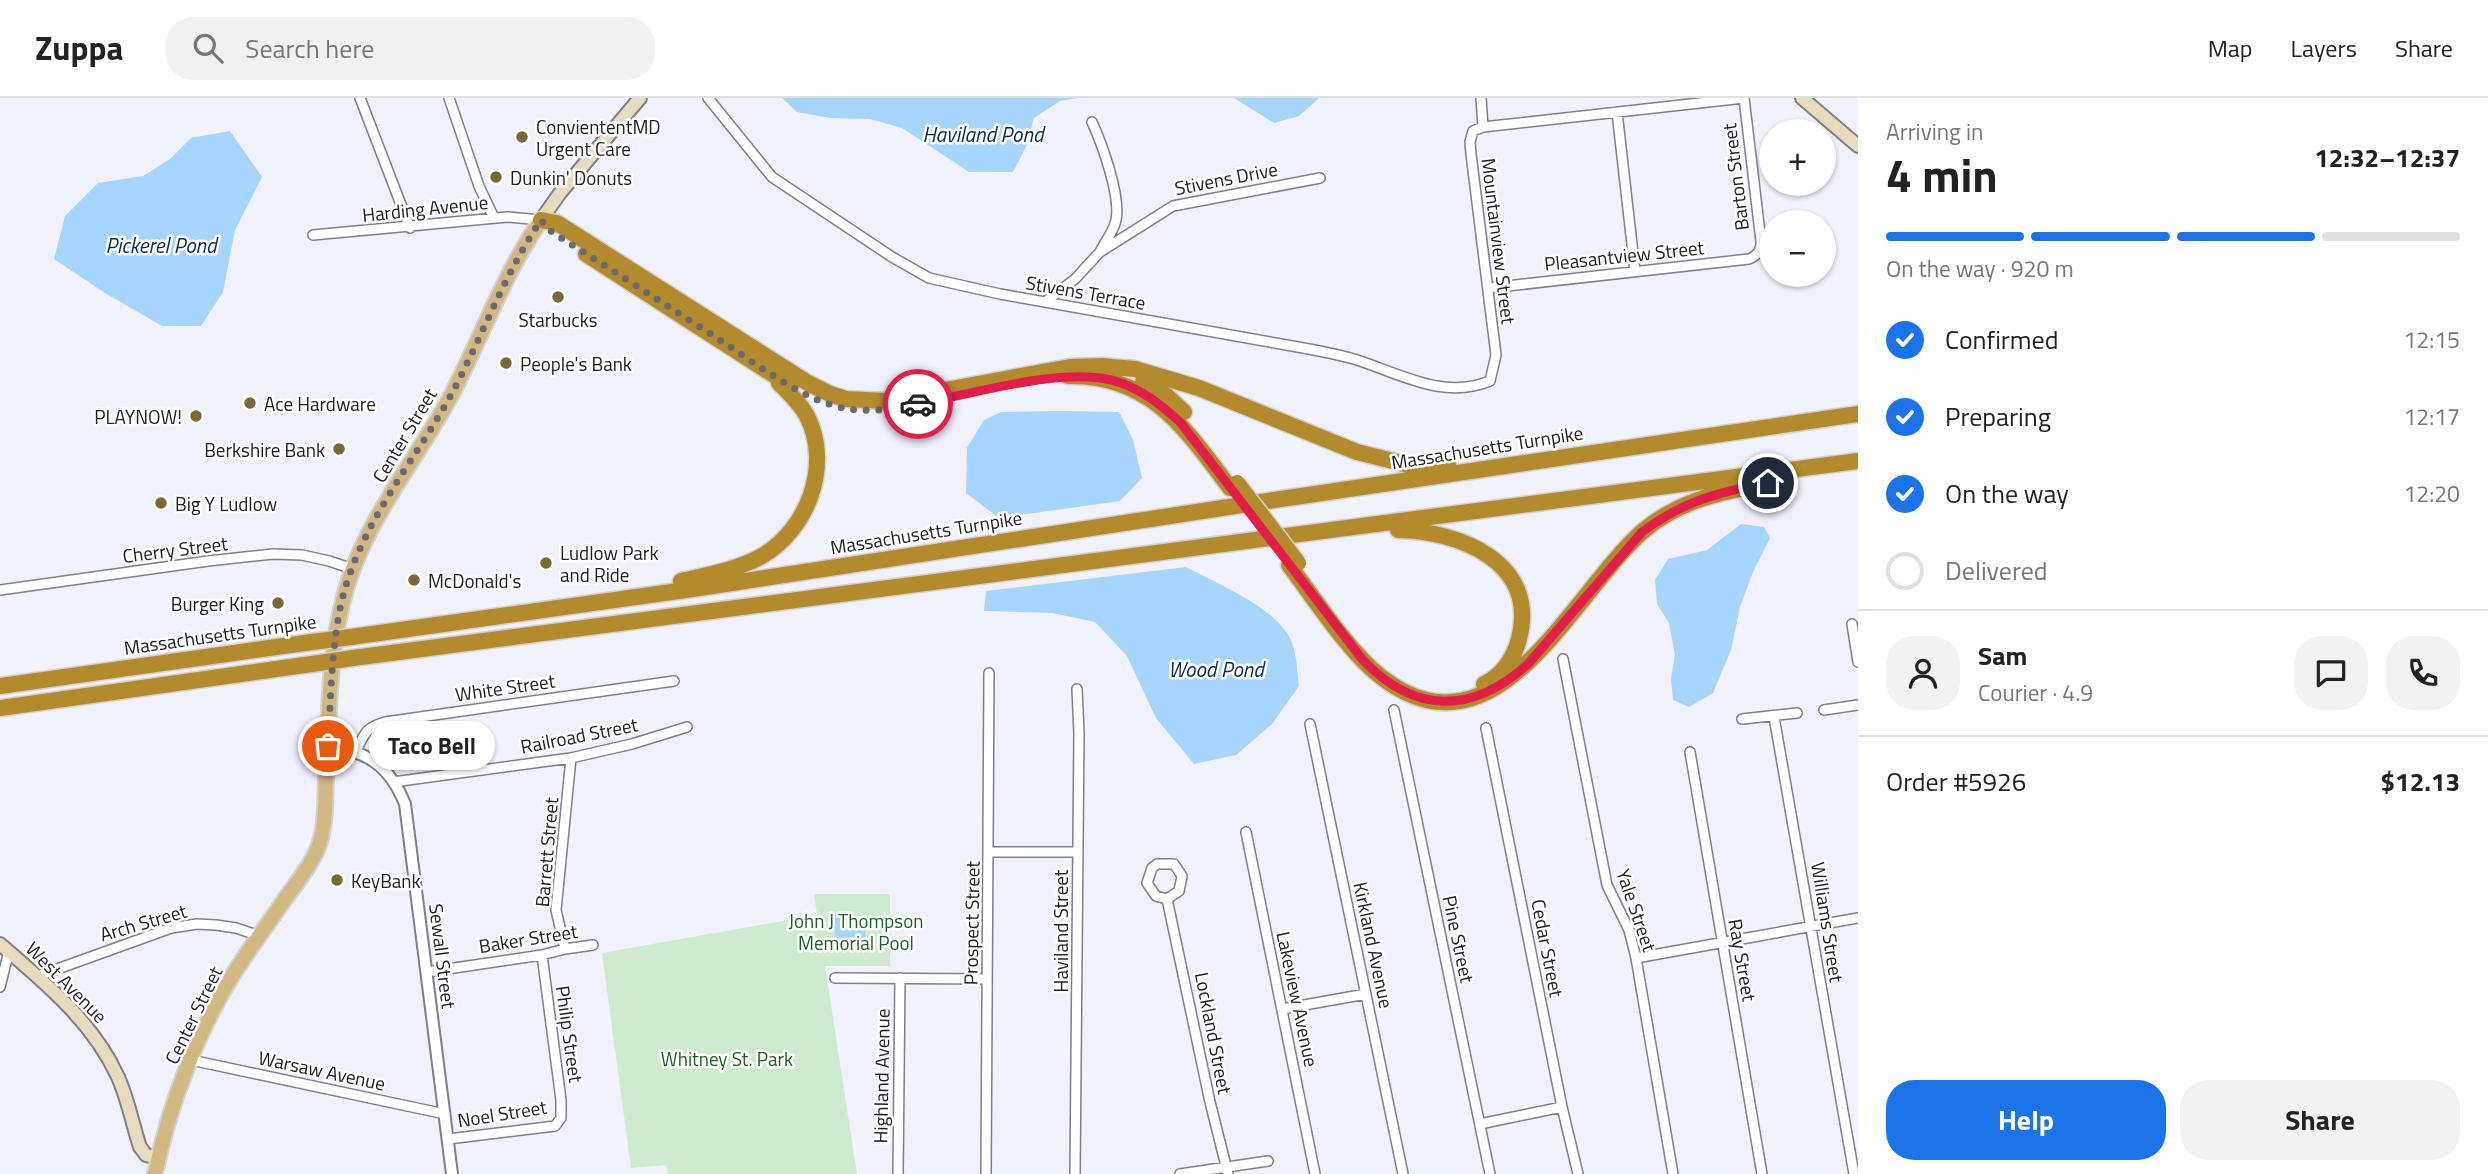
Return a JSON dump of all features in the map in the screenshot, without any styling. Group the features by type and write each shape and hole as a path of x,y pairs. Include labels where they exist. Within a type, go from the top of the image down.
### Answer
{"highway":[{"path":"541,220 557,223 784,368 830,394 856,400 886,401 1052,369 1102,366 1152,373 1199,388 1357,452 1409,465 1442,466 1614,449"},
{"path":"541,220 552,232 765,369 815,399 838,407 860,410 906,407 1055,378 1082,376 1121,383 1151,398 1180,422 1379,668 1411,689 1440,695 1466,692 1495,680 1516,650 1522,615 1516,591 1496,561 1473,545 1425,531 1312,534"},
{"path":"499,616 728,570 763,555 785,538 802,517 812,492 815,478 813,431 796,400 765,369"},
{"path":"1052,369 1106,370 1132,377 1167,396 1186,414 1233,486"},
{"name":"Massachusetts Turnpike","path":"0,686 693,589 1858,414"},
{"path":"0,708 681,614 1653,490 1858,461"},
{"path":"1294,564 1362,659 1379,675 1397,688 1429,702 1459,701 1488,692 1522,669 1642,532 1677,508 1720,493 1858,467"}],"main road":[{"name":"Center Street","path":"155,1174 176,1098 216,1004 317,849 324,812 334,645 345,590 353,569 376,518 451,396 522,248 563,190 640,98"},
{"path":"1802,98 1858,146"},
{"name":"West Avenue","path":"5,947 38,976 94,1035 118,1076 140,1147 146,1154 158,1158"}],"street":[{"path":"359,98 410,228"},
{"path":"449,98 479,186 494,218"},
{"name":"Stivens Terrace","path":"708,98 772,177 892,257 929,278 1045,302 1319,351 1358,360 1431,386 1467,387 1490,381 1496,354"},
{"name":"Mountainview Street","path":"1481,98 1483,128 1473,131 1470,142 1496,354"},
{"path":"1483,128 1744,98"},
{"name":"Barton Street","path":"1744,98 1759,225"},
{"path":"1617,112 1635,271"},
{"path":"1092,122 1102,146 1116,204 1116,219 1100,252"},
{"name":"Stivens Drive","path":"1045,302 1075,279 1100,252 1173,206 1320,178"},
{"name":"Harding Avenue","path":"313,235 410,228 494,218 541,220"},
{"name":"Pleasantview Street","path":"1489,288 1749,259 1759,252"},
{"name":"Cherry Street","path":"0,590 273,554 302,555 353,569"},
{"path":"1852,624 1858,662"},
{"name":"Yale Street","path":"1563,659 1607,885 1629,930 1636,958 1673,1174"},
{"name":"Prospect Street","path":"986,1174 989,673"},
{"name":"White Street","path":"356,751 364,733 372,726 385,722 674,681"},
{"name":"Haviland Street","path":"1075,1174 1079,733 1077,689"},
{"path":"1824,710 1858,705"},
{"name":"Pine Street","path":"1394,710 1490,1174"},
{"path":"1742,719 1797,713"},
{"name":"Williams Street","path":"1774,717 1854,1174"},
{"name":"Kirkland Avenue","path":"1310,723 1403,1174"},
{"name":"Railroad Street","path":"393,782 571,758 632,744 687,727"},
{"name":"Cedar Street","path":"1486,728 1562,1107 1578,1174"},
{"name":"Sewall Street","path":"328,746 356,751 372,759 393,782 405,804 452,1174"},
{"name":"Ray Street","path":"1690,752 1762,1174"},
{"name":"Barrett Street","path":"565,948 556,910 571,758"},
{"name":"Lakeview Avenue","path":"1246,832 1315,1174"},
{"path":"989,852 1077,852"},
{"name":"Lockland Street","path":"1157,864 1174,864 1182,876 1179,891 1167,899 1156,896 1147,883 1152,868 1157,864"},
{"name":"Lockland Street","path":"1167,899 1227,1170"},
{"path":"1636,958 1858,918"},
{"name":"Arch Street","path":"38,976 171,929 197,924 216,925 260,936"},
{"name":"Baker Street","path":"428,972 593,945"},
{"path":"0,987 5,947"},
{"name":"Philip Street","path":"541,955 561,1100 561,1118"},
{"path":"835,978 987,979"},
{"name":"Highland Avenue","path":"898,1174 900,978"},
{"path":"1282,1009 1366,994"},
{"name":"Warsaw Avenue","path":"191,1060 445,1114"},
{"path":"1480,1124 1562,1107"},
{"name":"Noel Street","path":"448,1139 555,1125 561,1118"},
{"path":"1180,1174 1227,1170 1268,1161"}],"green space":[{"name":"Whitney St. Park","path":"814,894 890,894 890,966 825,966 857,1174 668,1174 666,1165 631,1168 602,953 817,915"}],"water":[{"name":"Haviland Pond","path":"782,98 1079,98 1060,101 1034,118 1026,147 1013,172 969,172 902,128 870,119 830,118 797,112"},
{"path":"1234,98 1319,98 1299,116 1274,123"},
{"name":"Pickerel Pond","path":"230,131 262,177 235,230 223,292 201,326 162,326 54,259 65,216 98,183 143,176 170,159 191,138"},
{"path":"1001,412 1119,412 1133,440 1142,478 1120,501 999,518 966,493 967,448 984,420"},
{"path":"1741,524 1764,527 1770,538 1740,607 1731,650 1713,693 1689,707 1673,700 1671,679 1675,654 1669,623 1657,604 1655,580 1668,559 1707,550"},
{"name":"Wood Pond","path":"1186,567 1261,608 1285,631 1294,648 1299,686 1272,724 1236,755 1194,764 1156,718 1127,656 1095,622 1052,613 984,611 986,591"},
{"path":"835,913 850,914 851,927 858,926 859,917 866,917 865,937 860,940 835,940"}],"way so far":[{"path":"328,746 334,645 340,610 365,538 451,396 522,248 541,220 552,232 815,399 860,410 885,410 918,404"}],"place":[{"name":"ConviententMD Urgent Care","path":"522,137"},
{"name":"Dunkin' Donuts","path":"496,177"},
{"name":"Starbucks","path":"558,297"},
{"name":"People's Bank","path":"506,363"},
{"name":"Ace Hardware","path":"250,403"},
{"name":"PLAYNOW!","path":"196,416"},
{"name":"Berkshire Bank","path":"339,449"},
{"name":"Big Y Ludlow","path":"161,503"},
{"name":"Ludlow Park and Ride","path":"546,563"},
{"name":"McDonald's","path":"414,580"},
{"name":"Burger King","path":"278,603"},
{"name":"Taco Bell","path":"328,746"},
{"name":"KeyBank","path":"337,880"}],"route":[{"path":"918,404 1069,376 1121,383 1140,391 1180,422 1362,659 1397,688 1429,702 1471,699 1517,674 1642,532 1677,508 1720,493 1768,483"}],"park label":[{"name":"John J Thompson Memorial Pool","path":"856,931"}]}
